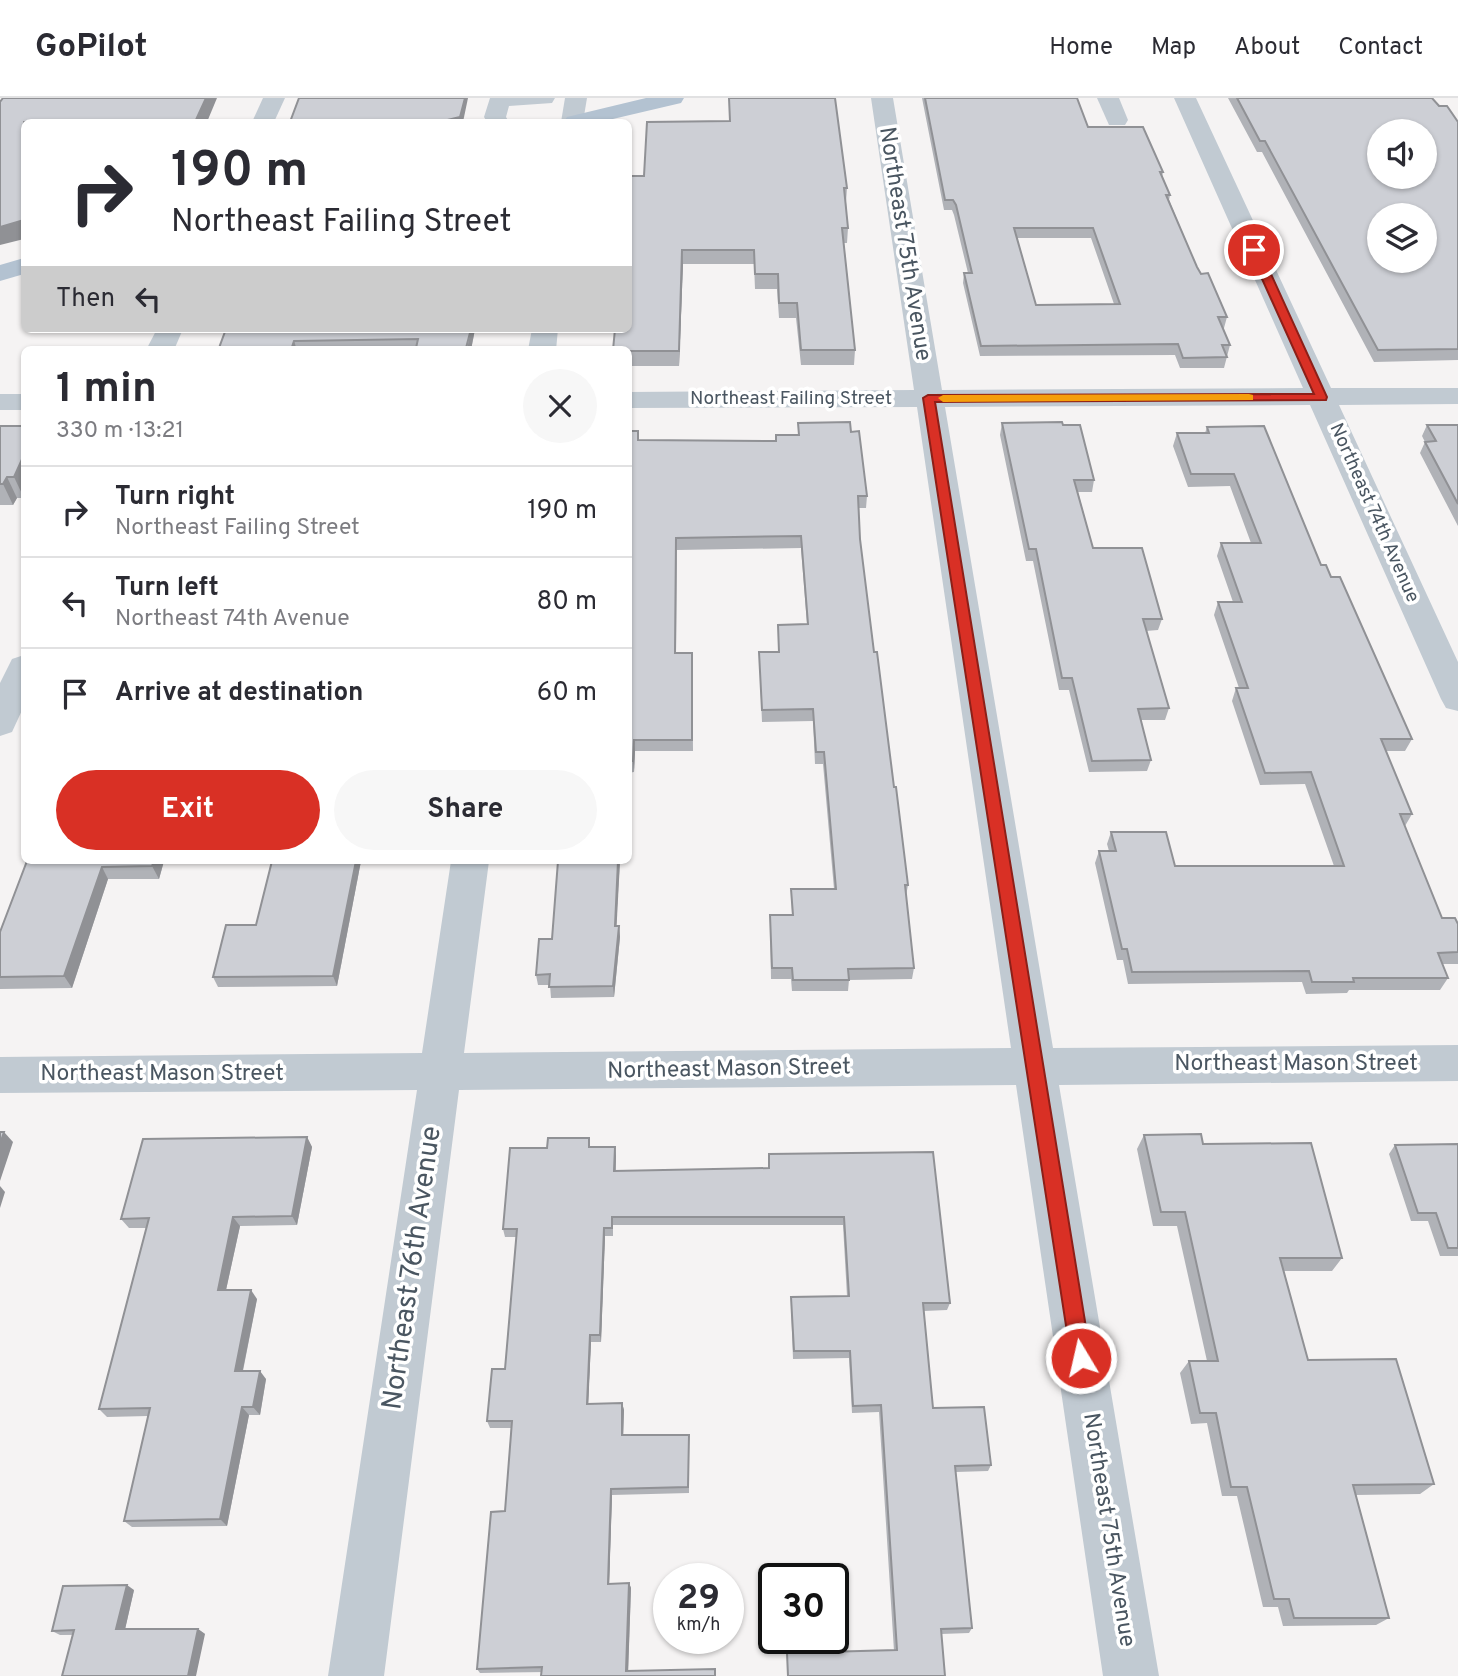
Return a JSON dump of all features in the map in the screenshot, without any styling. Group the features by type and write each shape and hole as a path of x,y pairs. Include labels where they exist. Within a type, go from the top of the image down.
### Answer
{"main road":[{"path":"586,119 673,98"},
{"path":"0,273 21,267"}],"street":[{"path":"264,119 274,98"},
{"path":"496,119 499,100 544,98"},
{"path":"573,119 576,98"},
{"name":"Northeast 75th Avenue","path":"881,98 1130,1676"},
{"path":"1108,98 1117,120"},
{"name":"Northeast 74th Avenue","path":"1185,98 1458,699"},
{"name":"Northeast Failing Street","path":"632,400 1458,396"},
{"path":"0,402 21,402"},
{"path":"0,723 21,674"},
{"name":"Northeast 76th Avenue","path":"356,1676 470,864"},
{"name":"Northeast Mason Street","path":"0,1075 1458,1063"}],"building":[{"path":"3,98 206,98 196,119 21,119 21,221 0,227 0,102"},
{"path":"299,98 465,98 460,117 452,119 291,119"},
{"path":"729,98 835,98 847,188 844,188 848,228 842,228 855,350 801,350 797,303 779,303 778,274 755,274 754,250 682,250 679,351 632,351 632,346 613,346 615,333 632,333 632,176 644,176 647,122 730,121"},
{"path":"925,98 1077,98 1088,127 1143,127 1163,172 1160,172 1170,195 1166,195 1197,267 1201,274 1208,273 1227,317 1218,317 1230,345 1222,345 1227,357 1183,358 1178,344 981,346 964,273 972,273 956,205 953,200 945,200","holes":["1014,228 1093,228 1120,304 1036,305"]},
{"path":"1237,98 1432,98 1439,106 1447,106 1458,122 1458,349 1378,350 1265,141 1260,141"},
{"path":"225,333 470,333 467,346 416,346 418,339 294,341 292,346 220,346"},
{"path":"850,422 851,432 859,431 867,496 858,496 860,539 908,885 905,885 914,968 848,969 849,980 793,980 792,968 772,968 770,915 793,915 791,889 836,889 824,752 816,752 813,709 762,710 759,652 779,652 778,625 808,624 801,536 676,538 675,653 692,653 692,740 634,740 632,761 632,431 638,431 638,440 776,441 776,435 799,435 798,423"},
{"path":"1062,422 1063,425 1080,425 1094,480 1074,480 1093,548 1142,548 1162,619 1143,619 1169,708 1138,709 1151,760 1092,761 1072,678 1062,678 1036,549 1029,549 1002,423"},
{"path":"1427,425 1458,425 1458,504 1425,442 1436,441"},
{"path":"0,426 21,426 21,462 14,477 7,477 3,484 0,484"},
{"path":"1264,426 1321,565 1326,565 1331,577 1340,577 1412,739 1381,739 1412,814 1400,814 1442,918 1455,918 1458,924 1458,952 1438,953 1448,978 1353,978 1354,982 1312,982 1309,971 1132,972 1127,949 1122,949 1099,851 1116,851 1111,832 1166,832 1175,866 1344,866 1311,772 1265,773 1236,688 1248,688 1218,602 1242,602 1221,543 1261,543 1234,474 1191,474 1177,433 1209,433 1207,427"},
{"path":"26,864 153,864 102,867 64,976 0,977 0,932"},
{"path":"271,864 355,864 333,976 213,977 226,925 256,925"},
{"path":"558,864 618,864 615,926 619,926 613,986 549,987 550,974 536,975 539,939 552,939"},
{"path":"1201,1134 1203,1144 1311,1143 1342,1258 1280,1258 1308,1360 1396,1359 1434,1484 1353,1485 1389,1618 1294,1618 1289,1599 1274,1599 1247,1487 1231,1487 1216,1413 1200,1413 1189,1361 1218,1361 1185,1212 1161,1212 1144,1135"},
{"path":"307,1137 292,1216 233,1217 218,1290 251,1290 235,1371 260,1371 253,1407 242,1407 220,1519 124,1521 150,1408 99,1409 149,1218 121,1219 143,1139"},
{"path":"548,1138 589,1138 589,1147 615,1147 614,1171 769,1168 769,1154 933,1152 950,1303 923,1303 933,1408 984,1407 991,1465 955,1466 972,1628 941,1629 945,1676 788,1676 787,1654 849,1654 849,1651 897,1650 881,1405 853,1406 850,1351 794,1351 791,1297 849,1296 844,1217 612,1217 612,1228 604,1228 600,1335 590,1335 587,1404 622,1403 622,1435 689,1435 688,1487 611,1489 608,1584 629,1583 626,1671 715,1669 715,1676 541,1676 542,1667 477,1669 491,1512 505,1511 512,1421 487,1421 492,1369 505,1369 517,1229 503,1229 510,1148 547,1148"},
{"path":"1458,1144 1458,1248 1448,1248 1436,1213 1418,1213 1395,1145"},
{"path":"127,1585 116,1629 198,1629 188,1676 62,1676 74,1630 52,1631 63,1586"}],"slow traffic":[{"path":"943,398 1249,397"}],"route":[{"path":"1081,1358 928,398 1321,397 1254,250"}]}
